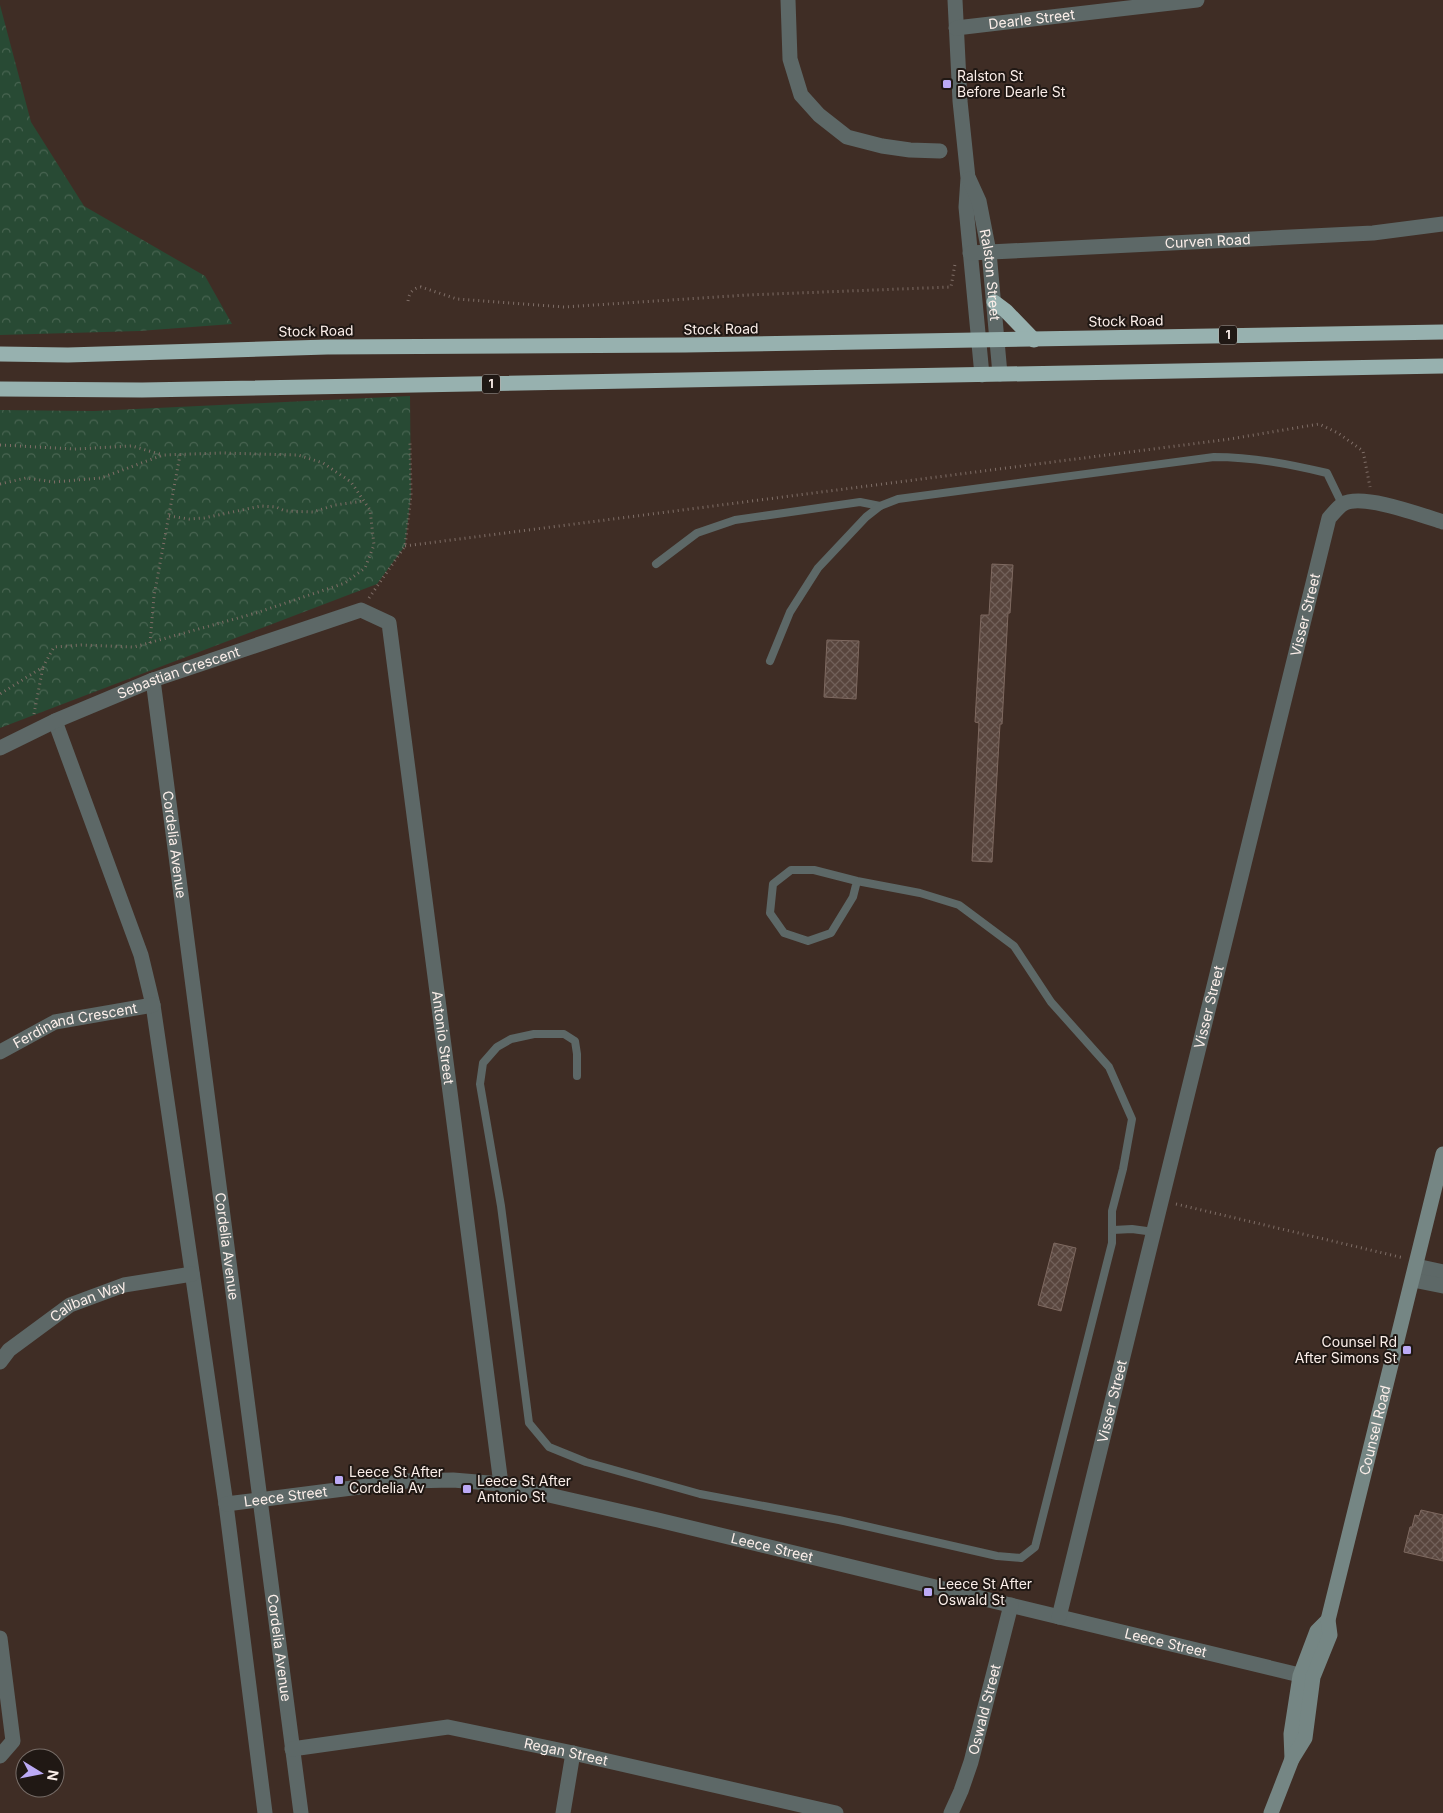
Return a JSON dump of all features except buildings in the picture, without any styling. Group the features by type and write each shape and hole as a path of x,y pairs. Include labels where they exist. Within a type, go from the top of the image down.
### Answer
{"highway":[{"path":"994,302 1006,311 1034,340"},
{"name":"Stock Road","path":"0,354 68,355 327,347 685,345 1443,332"},
{"name":"1","path":"0,389 152,390 1443,366"}],"street":[{"path":"788,0 790,59 802,95 818,115 847,137 882,146 910,150 940,151"},
{"name":"Ralston Street","path":"955,0 960,101 968,178 966,207 982,375"},
{"name":"Dearle Street","path":"956,28 1197,0"},
{"name":"Ralston Street","path":"968,178 979,202 989,252 1000,374"},
{"name":"Curven Road","path":"970,253 1374,233 1443,224"},
{"path":"1342,504 1355,500 1373,502 1443,522"},
{"name":"Visser Street","path":"1059,1617 1329,518 1342,504"},
{"name":"Sebastian Crescent","path":"0,748 55,721 153,680 361,610"},
{"name":"Antonio Street","path":"361,610 389,623 501,1484"},
{"name":"Cordelia Avenue","path":"153,680 301,1813"},
{"path":"55,721 141,955 153,1005 226,1504 265,1813"},
{"name":"Ferdinand Crescent","path":"0,1052 55,1022 153,1005"},
{"name":"Counsel Road","path":"1271,1813 1292,1759 1305,1738 1306,1677 1317,1631 1328,1620 1443,1154"},
{"path":"1415,1269 1443,1272"},
{"path":"1415,1269 1443,1286"},
{"name":"Caliban Way","path":"0,1362 9,1350 70,1305 124,1285 192,1274"},
{"name":"Leece Street","path":"226,1504 407,1481 452,1480 501,1484 658,1520 1306,1677"},
{"name":"Oswald Street","path":"951,1813 971,1762 1011,1605"},
{"path":"0,1638 13,1741 0,1756"},
{"name":"Regan Street","path":"292,1749 448,1727 573,1753 836,1813"},
{"path":"563,1813 573,1753"}],"lane":[{"path":"770,661 790,612 818,568 866,517 880,506 898,498 1214,457 1236,457 1289,464 1326,473 1342,504"},
{"path":"656,564 697,533 735,520 860,502 880,506"},
{"path":"577,1076 575,1041 564,1034 534,1034 511,1039 497,1046 483,1063 480,1084 501,1206 529,1423 549,1446 586,1462 700,1494 839,1520 997,1556 1021,1558 1035,1547 1112,1243 1112,1211 1123,1169 1132,1119 1109,1067 1051,1002 1014,946 959,905 920,893 857,881 814,870 791,870 773,884 770,913 784,933 808,941 831,933 853,897 857,881"},
{"path":"1113,1230 1132,1229 1154,1232"}],"path":[{"path":"408,301 410,293 415,288 421,287 458,299 564,307 747,295 951,287 957,252 970,253"},
{"path":"361,610 405,546 411,494 410,442"},
{"path":"0,445 74,449 132,446 163,455"},
{"path":"0,484 26,478 54,482 100,478 163,455 221,453 298,456 323,463 351,482 370,510 374,545 365,568 344,582 256,613 134,647 81,645 54,647 43,667 34,715"},
{"path":"150,643 154,596 180,454"},
{"path":"169,516 189,519 204,518 261,506 276,507 285,511 312,512 335,505 364,501"},
{"path":"0,694 43,667"},
{"path":"1161,1201 1415,1269"}],"green space":[{"path":"0,5 31,122 84,206 205,276 232,324 139,331 0,335"},
{"path":"410,396 411,495 405,546 377,584 0,728 0,410 94,411"}],"place":[{"name":"Ralston St Before Dearle St","path":"947,84"},
{"name":"Counsel Rd After Simons St","path":"1407,1350"},
{"name":"Leece St After Cordelia Av","path":"339,1480"},
{"name":"Leece St After Antonio St","path":"467,1489"},
{"name":"Leece St After Oswald St","path":"928,1592"}]}
